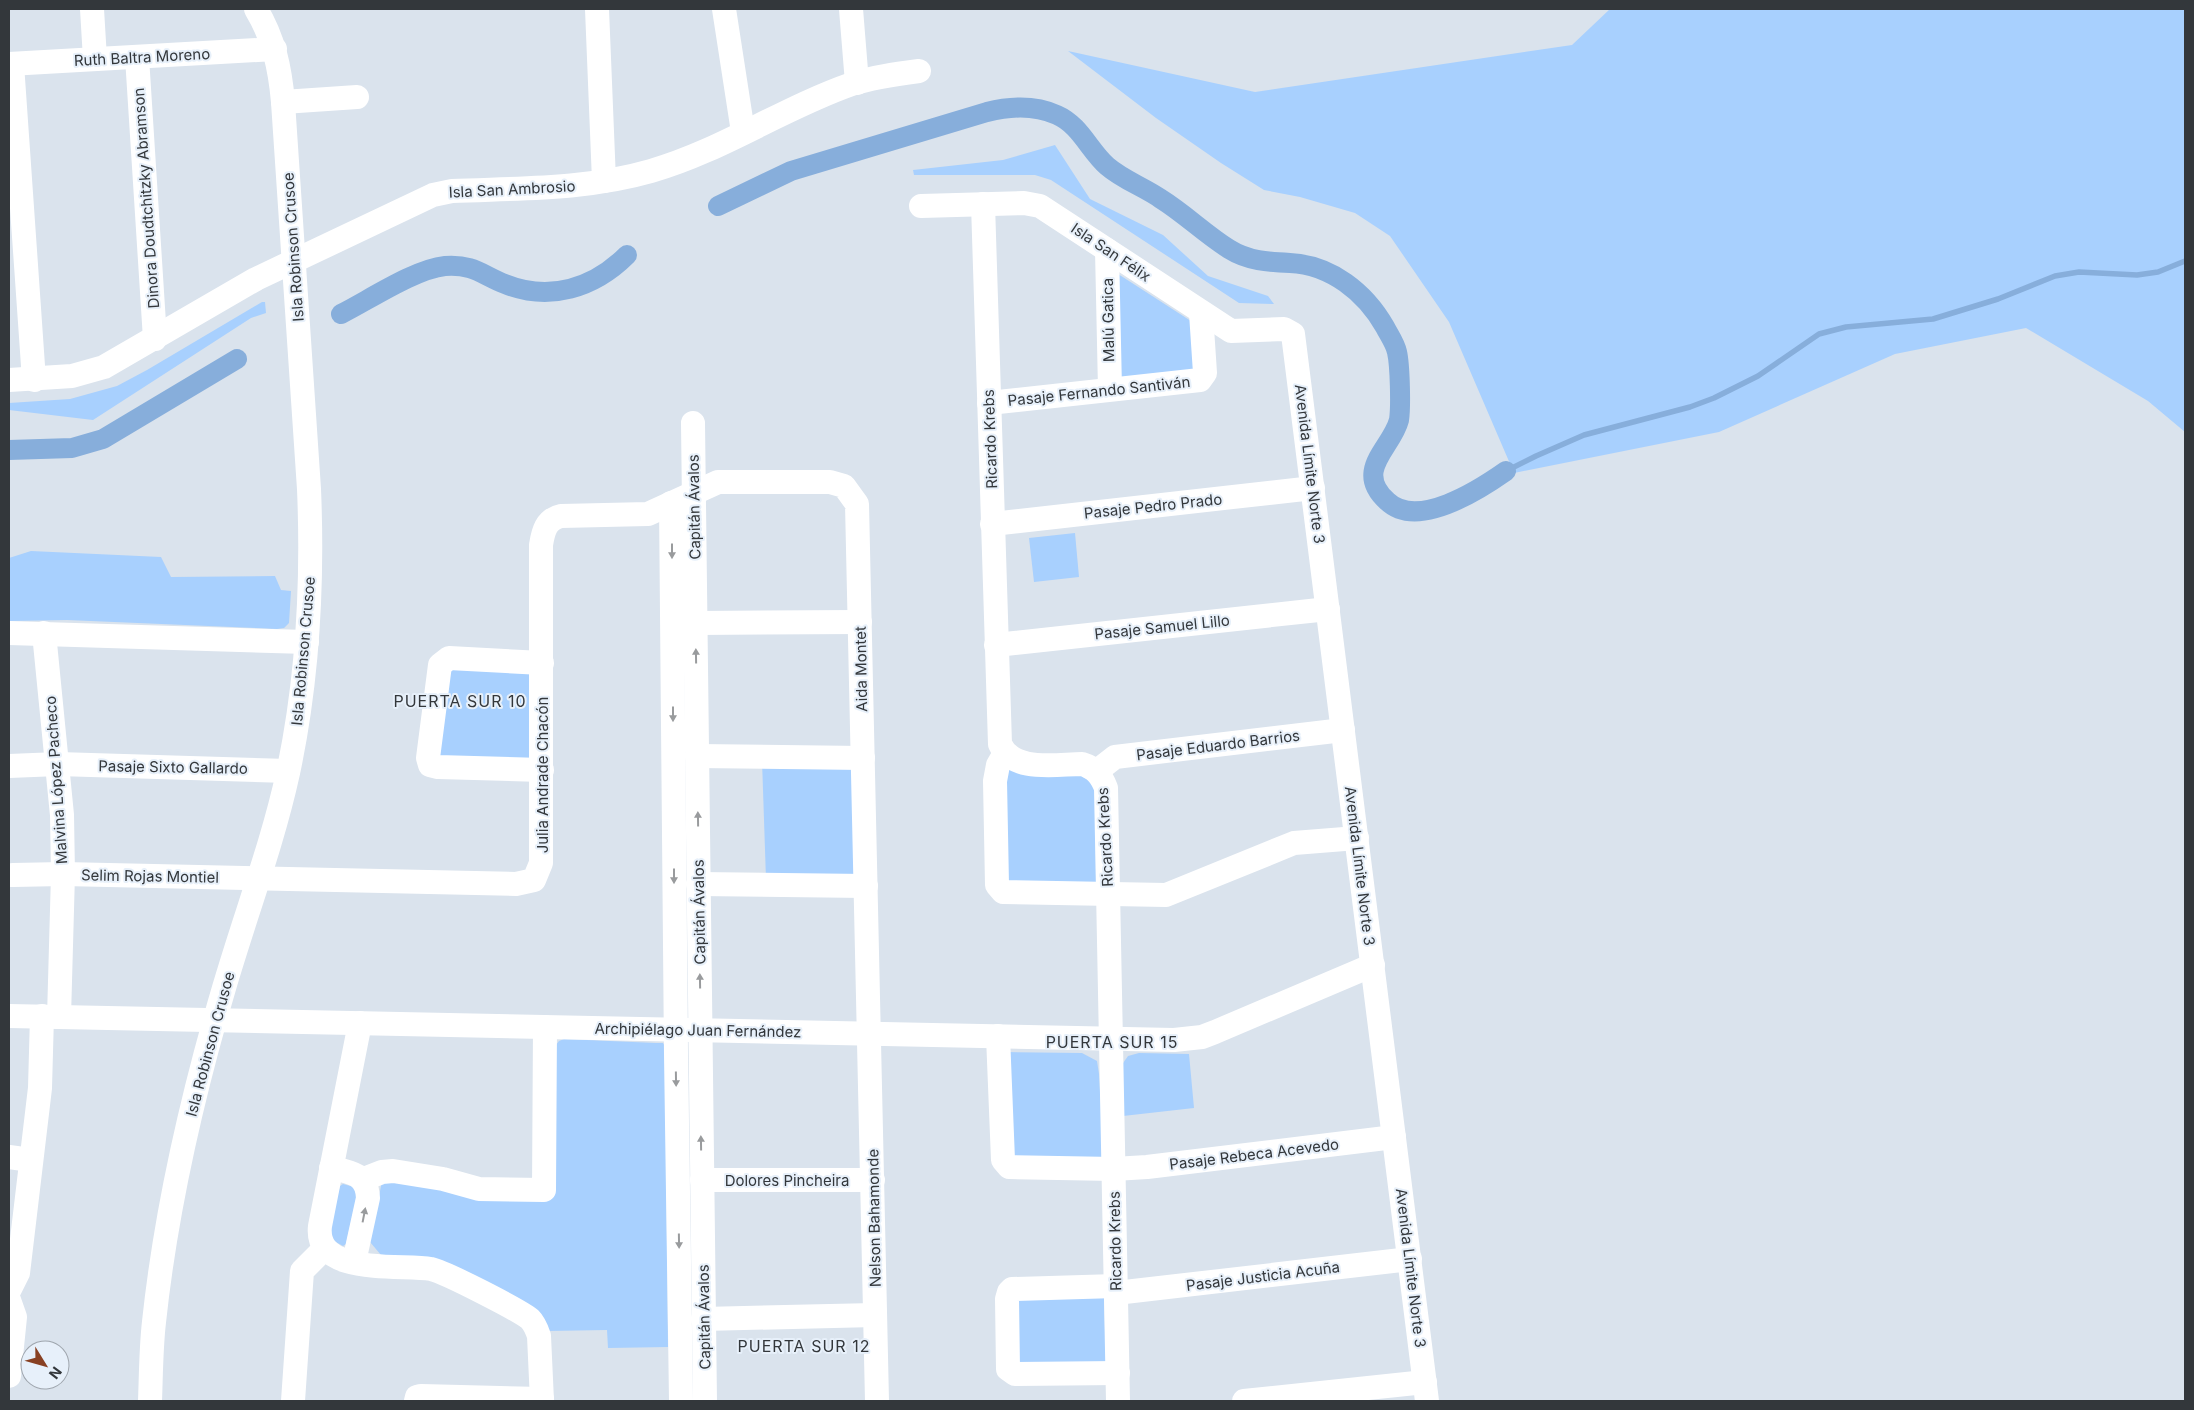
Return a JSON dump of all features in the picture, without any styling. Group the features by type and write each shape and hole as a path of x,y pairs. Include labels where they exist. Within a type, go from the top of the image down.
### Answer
{"street":[{"path":"92,9 95,59"},
{"name":"Isla Robinson Crusoe","path":"150,1401 154,1322 169,1220 189,1120 215,1020 258,879 288,771 300,703 307,642 310,524 283,102 280,72 275,49 256,9"},
{"path":"597,9 604,181"},
{"path":"724,9 743,132"},
{"path":"851,9 857,83"},
{"name":"Ruth Baltra Moreno","path":"11,64 275,49"},
{"name":"Dinora Doudtchitzky Abramson","path":"137,57 155,339"},
{"path":"11,64 34,380"},
{"name":"Isla San Ambrosio","path":"9,380 34,380 72,376 104,367 256,279 433,195 452,191 566,187 604,181 667,166 857,83 919,71"},
{"path":"283,102 357,97"},
{"name":"Isla San Félix","path":"921,206 1024,203 1040,206 1201,313 1236,333 1284,329 1290,332"},
{"name":"Ricardo Krebs","path":"983,204 999,739 1005,753 1022,763 1082,764 1097,772 1106,788 1118,1401"},
{"name":"Malú Gatica","path":"1107,250 1110,389"},
{"name":"Pasaje Fernando Santiván","path":"989,403 1110,389 1166,385 1203,378 1205,373 1201,313"},
{"name":"Avenida Límite Norte 3","path":"1290,332 1294,339 1426,1392"},
{"name":"Capitán Ávalos","path":"693,423 705,1401"},
{"name":"Aida Montet","path":"671,503 694,491 718,482 830,482 844,486 857,504 870,1035"},
{"name":"Pasaje Pedro Prado","path":"992,524 1313,488"},
{"name":"Capitán Ávalos","path":"671,503 675,1030 681,1401"},
{"name":"Julia Andrade Chacón","path":"258,879 516,884 534,880 541,863 541,545 544,530 549,522 561,516 648,514 671,503"},
{"name":"Pasaje Samuel Lillo","path":"996,645 1328,609"},
{"path":"696,623 860,622"},
{"path":"9,632 307,642"},
{"name":"Malvina López Pacheco","path":"9,1291 18,1273 20,1159 40,1088 50,1017 63,874 58,764 44,633"},
{"path":"542,663 449,658 443,660 440,665 428,758 430,765 438,767 542,770"},
{"name":"Pasaje Eduardo Barrios","path":"1097,772 1115,757 1343,730"},
{"path":"1005,753 998,765 995,780 997,884 1000,890 1166,895 1294,843 1357,838"},
{"path":"697,756 863,758"},
{"name":"Pasaje Sixto Gallardo","path":"9,766 58,764 288,771"},
{"name":"Selim Rojas Montiel","path":"13,875 63,874 258,879"},
{"path":"698,884 866,886"},
{"name":"Archipiélago Juan Fernández","path":"9,1016 1174,1040 1202,1037 1373,965"},
{"path":"360,1023 319,1234 324,1249 337,1258 354,1262 439,1271 532,1320 538,1336 542,1400 420,1396 417,1397 416,1401"},
{"path":"364,1179 382,1172 393,1171 443,1179 479,1189 544,1190 545,1027"},
{"name":"Nelson Bahamonde","path":"870,1035 877,1401"},
{"name":"Pasaje Rebeca Acevedo","path":"998,1036 1004,1163 1012,1168 1114,1169 1184,1164 1394,1137"},
{"path":"331,1168 352,1172 364,1179 368,1198 354,1262"},
{"name":"Dolores Pincheira","path":"702,1180 873,1180"},
{"path":"292,1401 302,1271 324,1249"},
{"name":"Pasaje Justicia Acuña","path":"1118,1373 1011,1373 1008,1369 1007,1296 1012,1290 1116,1289 1410,1259"},
{"path":"9,1300 15,1317 9,1376"},
{"path":"704,1319 875,1314"},
{"path":"1244,1401 1426,1392"}],"shaded area":[{"path":"1610,9 2185,9 2185,432 2148,401 2026,328 1895,354 1719,432 1514,473 1449,322 1390,236 1355,213 1300,197 1264,190 1156,118 1068,51 1255,92 1572,45"},
{"path":"1055,145 1090,199 1163,235 1208,276 1268,296 1274,304 1239,303 1051,180 1035,175 914,175 913,170 1003,160"},
{"path":"1115,272 1194,323 1200,369 1119,382"},
{"path":"265,302 266,313 251,318 93,420 9,410 9,403 70,399 117,386"},
{"path":"1075,533 1079,577 1034,582 1029,538"},
{"path":"31,551 161,557 171,577 275,576 281,590 291,591 289,623 284,628 277,629 67,620 9,621 9,558"},
{"path":"445,667 530,669 531,759 435,761"},
{"path":"762,760 852,767 854,876 766,879"},
{"path":"1009,768 1076,772 1095,785 1096,884 1006,886 1001,775"},
{"path":"564,1039 663,1043 665,1046 668,1347 608,1348 607,1330 548,1331 381,1255 370,1242 382,1181 552,1197 552,1050 559,1041"},
{"path":"1006,1052 1082,1053 1097,1061 1104,1158 1014,1162"},
{"path":"1139,1053 1189,1054 1194,1108 1123,1116 1121,1066 1128,1056"},
{"path":"343,1184 354,1187 357,1196 346,1244 343,1246 332,1240 330,1224 340,1186"},
{"path":"1015,1294 1104,1296 1106,1364 1015,1368"}],"waterway":[{"path":"718,206 791,171 987,112 1023,108 1040,109 1049,112 1065,119 1072,125 1101,160 1113,171 1170,205 1229,249 1243,256 1258,260 1305,265 1333,275 1357,292 1377,314 1393,342 1399,366 1399,420 1374,469 1377,490 1387,501 1400,509 1414,511 1431,509 1448,504 1480,488 1506,471"},
{"path":"341,314 392,286 433,268 445,266 471,268 505,284 522,289 538,292 555,291 570,289 586,283 600,276 627,255"},
{"path":"1506,471 1584,435 1690,407 1714,398 1758,376 1819,334 1846,327 1933,319 1998,299 2055,276 2079,272 2137,275 2158,272 2185,261"},
{"path":"9,450 72,448 103,439 237,359"}],"district":[{"name":"PUERTA SUR 10","path":"460,701"},
{"name":"PUERTA SUR 15","path":"1112,1042"},
{"name":"PUERTA SUR 12","path":"804,1346"}]}
